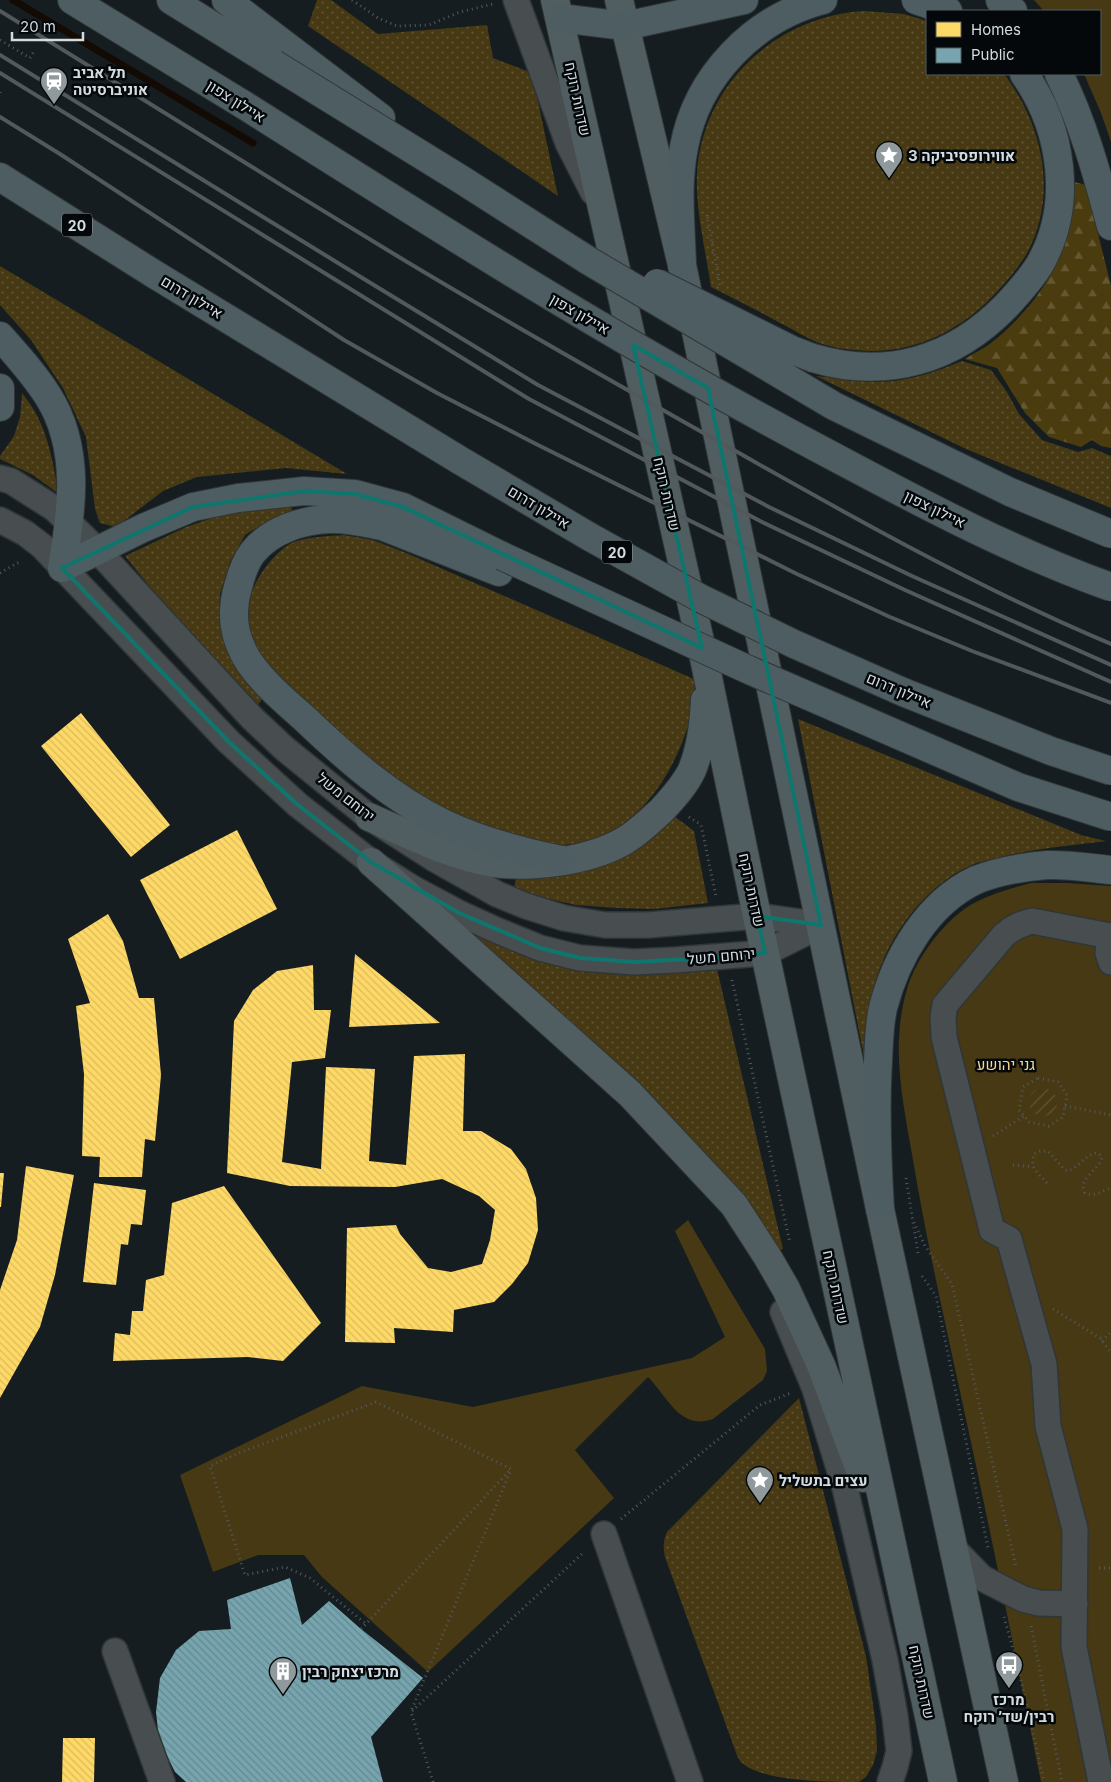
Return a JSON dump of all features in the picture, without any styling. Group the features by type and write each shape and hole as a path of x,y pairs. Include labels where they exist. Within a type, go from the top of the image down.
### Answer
{"highway":[{"name":"איילון צפון","path":"72,0 557,301 775,426 1001,542 1111,587"},
{"path":"170,0 280,55 462,180 597,266 834,406 1010,492 1111,534"},
{"path":"226,0 280,55"},
{"path":"558,9 584,0"},
{"path":"558,9 622,13 744,0"},
{"path":"682,265 680,170 687,134 703,95 714,76 730,56 760,29 791,12 824,0"},
{"path":"916,0 945,10"},
{"path":"934,0 950,10"},
{"path":"1000,0 1012,10"},
{"path":"495,201 792,350 835,364 874,368 905,364 933,356 959,344 984,327 1015,296 1040,263 1053,228 1058,207 1060,179 1056,146 1047,116 1040,99 1025,75"},
{"path":"1059,75 1082,129 1111,226"},
{"name":"איילון דרום","path":"0,177 154,274 461,461 590,537 700,598 794,644 903,692 1051,751 1111,771"},
{"path":"0,336 31,371 49,397 66,440 71,471 70,524 62,568"},
{"path":"0,388 0,407"},
{"path":"62,568 98,552 143,528 193,507 238,498 304,491 354,494 403,507 501,564"},
{"path":"562,860 512,849 476,837 442,823 411,805 384,787 330,743 270,686 250,663 240,644 234,624 234,600 242,572 252,553 267,538 283,528 330,519 363,522 382,526 501,564 1018,787 1111,817"},
{"path":"880,1209 877,1110 880,1032 883,1009 896,968 911,941 937,907 946,899 976,881 993,874 1048,865 1111,870"}],"main road":[{"name":"שדרות רוקח","path":"558,9 705,663 757,916 943,1782"},
{"path":"622,13 682,265 880,1209 1004,1782"},
{"path":"369,817 443,850 476,859 516,865 582,856 623,841 644,827 670,802 691,771 697,753 704,714 705,663"},
{"path":"371,862 630,1094 734,1205 752,1231 786,1289 821,1365 898,1572"}],"street":[{"path":"507,1 568,143 602,210"},
{"name":"ירוחם משל","path":"0,478 12,481 55,508 252,718 286,749 369,817 433,858 497,894 526,906 564,918 605,925 648,925 757,916 821,925"},
{"name":"ירוחם משל","path":"0,520 36,542 229,742 298,805 371,862 414,889 459,912 540,948 580,958 634,962 765,953 821,925"},
{"path":"1101,1782 1074,1647 1076,1604 1075,1529 1048,1426 1044,1364 1008,1239 992,1230 944,1037 943,1017 945,1005 1004,935 1021,923 1032,921 1110,936 1108,953 1111,962"},
{"path":"667,1132 739,1227 782,1311 815,1389 845,1488 885,1660 899,1751 890,1782"},
{"path":"604,1534 690,1782"},
{"path":"952,1547 982,1578 1023,1599 1039,1603 1076,1604"},
{"path":"115,1651 162,1782"}],"path":[{"path":"352,0 378,18 397,26 429,25 460,12 507,1"},
{"path":"0,40 30,58 35,50"},
{"path":"670,802 701,825 720,920"},
{"path":"726,957 792,1252"},
{"path":"1038,1078 1058,1082 1067,1095 1063,1118 1049,1126 1029,1122 1024,1116 1019,1110 1023,1087 1038,1078"},
{"path":"1065,1106 1111,1115"},
{"path":"974,1152 1024,1116"},
{"path":"1047,1183 1033,1167 1031,1161 1034,1154 1048,1151 1062,1168 1067,1171 1073,1169 1092,1153 1098,1153 1102,1157 1101,1162 1083,1182 1082,1188 1085,1194 1089,1195 1111,1188"},
{"path":"1013,1165 1033,1167"},
{"path":"918,1256 912,1216 925,1246 952,1284 1023,1599 1027,1606 1062,1782"},
{"path":"922,1276 936,1296 995,1585 1019,1671 1044,1782"},
{"path":"1026,1303 1057,1310 1100,1338 1111,1353"},
{"path":"1102,1341 1111,1332"},
{"path":"411,1712 604,1534 760,1405 794,1392"},
{"path":"366,1624 310,1578 285,1567 245,1575 210,1466 376,1402 511,1469"},
{"path":"361,1629 511,1469"},
{"path":"433,1782 411,1712 511,1469"}],"highlighted area":[{"path":"633,345 708,388 821,925 757,916 765,953 726,957 634,962 580,958 540,948 459,913 371,862 298,805 229,742 62,568 193,507 304,491 355,494 403,507 702,648"}],"green space":[{"path":"317,0 331,0 378,34 487,25 493,58 532,73 558,196 308,26"},
{"path":"1034,0 1111,0 1111,142 1084,75 1101,75 1101,10 1043,10"},
{"path":"864,11 904,14 926,21 926,75 1005,75 1029,115 1037,138 1044,185 1042,209 1036,232 1026,255 1009,278 978,310 952,329 907,347 891,350 861,351 819,343 711,287 699,215 697,174 702,142 713,112 729,85 749,61 774,41 801,26 832,16"},
{"path":"1074,182 1086,185 1111,286 1111,448 1101,446 1092,440 1081,447 1049,437 1025,413 997,368 965,359 988,345 1005,331 1026,309 1043,287 1060,251 1071,207"},
{"path":"0,266 347,474 286,468 197,477 163,491 116,527 100,523 95,509 86,437 63,388 31,340 0,305"},
{"path":"962,361 991,370 1007,392 1019,414 1042,440 1078,452 1092,448 1111,456 1111,508 966,449 816,376 886,382 919,376"},
{"path":"22,393 38,417 43,429 51,453 59,494 33,475 0,459 0,456 14,436 20,417"},
{"path":"290,503 294,516 266,522 245,535 230,562 220,594 219,618 226,647 264,696 256,708 166,607 125,556 186,527 230,512"},
{"path":"344,535 373,540 404,552 696,680 691,715 681,745 663,781 651,797 622,825 586,841 551,845 520,837 471,821 429,801 378,765 305,704 279,680 252,642 248,620 250,598 264,570 286,546 305,539"},
{"path":"798,719 1081,835 1106,841 1035,850 977,863 953,875 936,887 907,919 885,957 877,977 872,997 869,1025 867,1072"},
{"path":"670,813 694,831 708,903 654,909 618,908 576,905 514,891 516,875 623,856 653,837"},
{"name":"גני יהושע","path":"1031,883 1111,886 1111,1782 1041,1782 992,1540 929,1249 905,1117 900,1074 899,1032 902,1011 911,977 925,952 943,928 965,909 989,896"},
{"path":"464,927 549,962 590,971 632,974 717,969 783,1249 773,1252 542,1004"},
{"path":"1043,1088 1053,1092 1057,1102 1053,1112 1043,1116 1033,1112 1029,1102 1033,1092"},
{"path":"688,1220 765,1349 767,1371 763,1380 713,1419 702,1421 692,1420 675,1410 648,1377 575,1450 614,1498 428,1672 322,1577 304,1555 258,1555 213,1572 180,1475 362,1386 473,1407 692,1358 725,1337 675,1231"},
{"path":"799,1398 866,1656 876,1726 877,1751 873,1765 866,1777 859,1782 814,1781 778,1777 749,1768 740,1761 664,1553 664,1541 667,1532"}],"building: Homes":[{"path":"81,713 170,825 131,857 41,746"},
{"path":"237,830 277,909 180,959 140,880"},
{"path":"108,914 123,941 139,998 154,998 161,1075 155,1141 145,1139 142,1177 99,1177 100,1157 82,1156 84,1074 76,1006 90,1003 68,939"},
{"path":"355,954 440,1023 349,1027"},
{"path":"313,965 314,1010 331,1010 325,1058 292,1062 282,1162 321,1169 326,1067 375,1069 369,1161 406,1165 414,1056 465,1054 463,1131 481,1131 511,1149 526,1169 536,1198 538,1230 528,1263 512,1284 494,1302 454,1310 453,1332 394,1328 395,1343 345,1342 347,1228 396,1225 400,1234 428,1268 451,1272 482,1264 490,1240 495,1210 479,1196 442,1179 395,1187 290,1186 227,1173 234,1021 253,990 277,971"},
{"path":"26,1166 74,1175 55,1275 40,1327 0,1398 0,1290 17,1240"},
{"path":"0,1173 4,1173 1,1207 0,1207"},
{"path":"94,1183 146,1190 142,1225 131,1224 128,1245 121,1244 116,1285 83,1282"},
{"path":"224,1186 321,1323 283,1361 248,1357 113,1361 115,1333 130,1335 132,1311 143,1311 146,1280 164,1275 172,1203"},
{"path":"63,1738 95,1738 94,1782 62,1782"}],"building: Public":[{"name":"מרכז יצחק רבין","path":"290,1578 302,1625 329,1601 423,1678 371,1737 383,1782 186,1782 175,1772 159,1740 156,1712 160,1678 176,1650 199,1631 231,1629 227,1600"}],"waterway":[{"path":"13,0 253,143"}],"railway":[{"path":"0,11 394,254 585,366 903,544 1006,596 1111,644"},
{"path":"0,55 538,385 769,507 912,576 1111,665"},
{"path":"0,73 529,399 762,522 905,590 1111,682"},
{"path":"0,117 60,154 344,340 437,393 797,574 890,617 972,651 1111,703"}],"place":[{"name":"תל אביב אוניברסיטה","path":"54,105"},
{"name":"אווירופסיביקה 3","path":"889,179"},
{"name":"עצים בתשליל","path":"760,1504"},
{"name":"מרכז רבין/שד׳ רוקח","path":"1009,1689"},
{"name":"מרכז יצחק רבין","path":"283,1695"}]}
